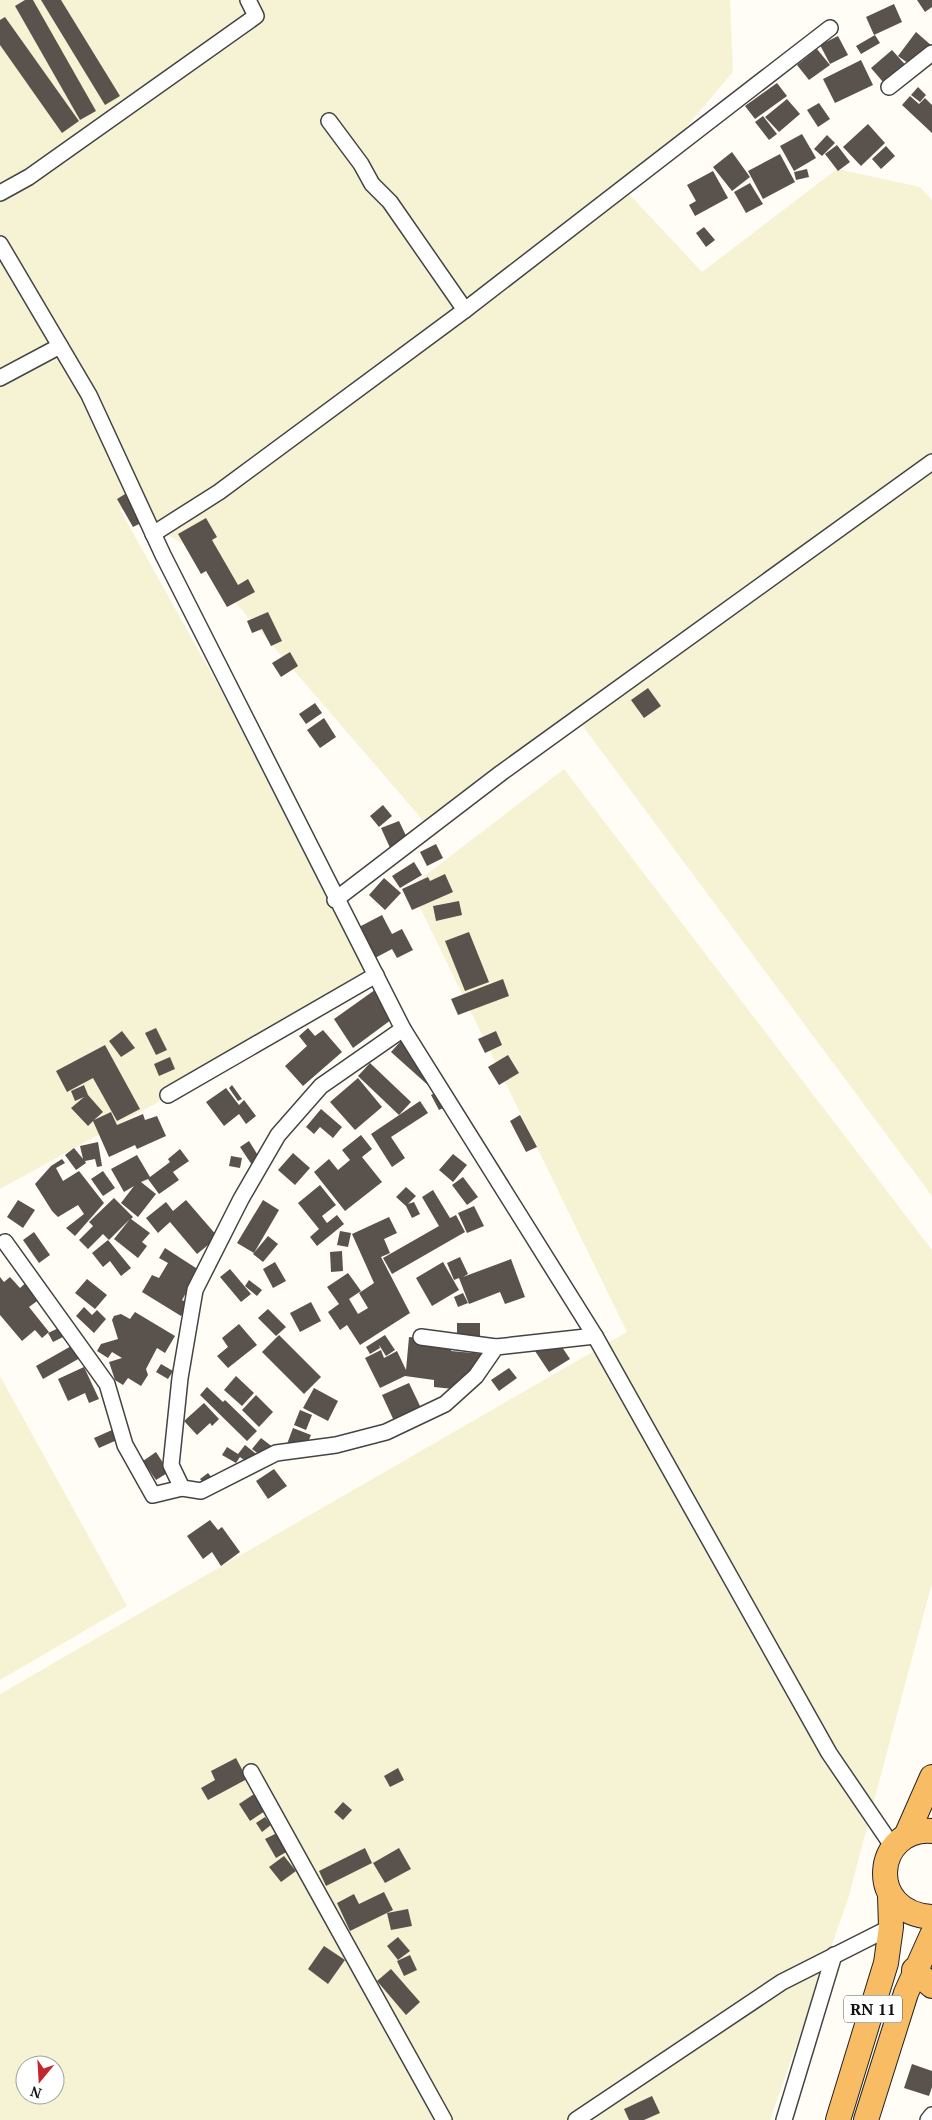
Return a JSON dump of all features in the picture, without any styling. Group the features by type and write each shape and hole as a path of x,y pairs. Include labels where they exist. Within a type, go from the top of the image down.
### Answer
{"highway":[{"path":"932,1777 900,1842 886,1862 885,1879 890,1896 901,1908 917,1916 932,1917"},
{"path":"900,1842 922,1830 932,1831"},
{"name":"RN 11","path":"838,2120 882,1981 891,1927 890,1896"},
{"name":"RN 11","path":"866,2120 914,1970 932,1935"},
{"path":"914,1970 932,1986"}],"street":[{"path":"0,193 29,177 256,16 248,0"},
{"path":"153,534 219,492 465,310 830,28"},
{"path":"889,87 932,53"},
{"path":"329,121 361,164 372,184 390,202 465,310"},
{"path":"0,244 89,395 153,534 336,900 403,1029 595,1336 829,1753 900,1842"},
{"path":"0,378 60,346"},
{"path":"336,900 500,773 932,462"},
{"path":"168,1095 376,975"},
{"path":"182,1488 171,1465 180,1378 195,1290 241,1199 278,1135 321,1086 403,1029"},
{"path":"5,1242 107,1384 125,1445 153,1494 182,1488 200,1491 276,1453 336,1445 386,1432 444,1404 476,1376 496,1347"},
{"path":"421,1337 496,1347 595,1336"},
{"path":"251,1772 444,2120"},
{"path":"576,2120 782,1982 891,1927"},
{"path":"784,2120 834,1955"},
{"path":"928,2120 932,2115"}],"shaded area":[{"path":"0,0 730,0 733,72 629,194 702,272 837,169 920,187 932,200 932,1196 576,717 432,831 186,545 119,508 382,979 0,1189"},
{"path":"564,769 932,1250 932,1583 848,1899 770,2120 0,2120 0,1694 627,1332 410,887"},
{"path":"0,1376 127,1606 0,1680"}],"building":[{"path":"25,0 33,0 96,111 80,120 15,6"},
{"path":"41,0 61,0 120,96 105,105"},
{"path":"917,0 932,0 932,7 925,12"},
{"path":"894,4 902,22 874,35 866,17"},
{"path":"5,17 79,121 62,133 0,45 0,20"},
{"path":"916,32 932,46 915,68 898,56"},
{"path":"875,35 880,43 861,54 856,46"},
{"path":"838,36 848,55 830,64 820,45"},
{"path":"817,49 830,65 809,80 797,65"},
{"path":"892,50 910,70 889,89 871,68"},
{"path":"861,60 873,85 835,103 823,79"},
{"path":"777,83 787,96 755,119 745,106"},
{"path":"918,87 926,95 920,102 911,95"},
{"path":"910,96 919,104 925,98 932,105 932,133 902,105"},
{"path":"787,99 800,114 779,132 765,117"},
{"path":"819,103 830,119 818,127 807,110"},
{"path":"763,116 777,134 769,140 755,122"},
{"path":"868,124 885,143 861,166 843,147"},
{"path":"802,134 816,158 794,171 780,146"},
{"path":"827,135 835,143 822,156 814,149"},
{"path":"837,145 850,162 838,171 825,154"},
{"path":"886,146 895,156 881,169 872,159"},
{"path":"732,152 750,177 732,191 713,167"},
{"path":"780,154 795,182 763,199 748,171"},
{"path":"807,169 809,177 796,180 794,172"},
{"path":"713,171 728,198 695,216 689,205 696,201 687,185"},
{"path":"750,183 763,204 746,213 734,192"},
{"path":"704,227 715,240 706,247 696,233"},
{"path":"130,491 147,520 133,527 117,499"},
{"path":"206,518 217,537 212,540 238,585 248,579 255,592 227,607 206,571 201,574 178,534"},
{"path":"268,612 282,641 271,646 262,629 252,633 247,621"},
{"path":"290,652 298,666 281,677 272,663"},
{"path":"648,688 661,706 644,718 631,700"},
{"path":"315,703 322,713 306,724 299,714"},
{"path":"324,718 336,737 320,748 307,730"},
{"path":"383,805 392,816 379,827 370,816"},
{"path":"399,821 409,842 391,850 381,828"},
{"path":"436,844 443,858 427,866 420,852"},
{"path":"414,862 422,875 400,888 392,876"},
{"path":"445,874 453,892 412,910 402,889 428,877 430,881"},
{"path":"384,878 401,893 385,910 369,895"},
{"path":"459,901 462,915 436,921 433,906"},
{"path":"382,915 392,934 402,929 413,950 397,958 392,949 375,958 359,927"},
{"path":"469,932 489,982 465,991 445,941"},
{"path":"503,979 509,996 458,1015 451,999"},
{"path":"379,987 399,1014 353,1048 334,1019"},
{"path":"156,1028 167,1050 156,1055 145,1033"},
{"path":"308,1028 315,1036 323,1030 342,1052 303,1086 285,1066 307,1046 299,1036"},
{"path":"122,1031 135,1048 121,1057 109,1041"},
{"path":"496,1031 502,1045 485,1053 478,1039"},
{"path":"401,1041 439,1076 429,1086 391,1052"},
{"path":"105,1045 140,1109 117,1121 93,1078 67,1092 56,1071"},
{"path":"508,1055 519,1073 499,1085 488,1067"},
{"path":"170,1057 175,1069 159,1076 154,1064"},
{"path":"370,1063 411,1102 399,1115 358,1076"},
{"path":"358,1078 382,1107 355,1130 330,1102"},
{"path":"84,1085 88,1095 103,1112 94,1120 111,1112 117,1125 143,1114 145,1120 157,1116 166,1136 137,1149 135,1145 109,1157 93,1121 88,1126 71,1108 84,1097 75,1101 71,1091"},
{"path":"232,1085 242,1099 238,1101 229,1088"},
{"path":"226,1088 239,1105 244,1100 256,1116 246,1124 239,1114 224,1126 206,1102"},
{"path":"442,1089 451,1104 439,1110 431,1095"},
{"path":"420,1101 428,1113 391,1137 405,1158 392,1167 371,1134"},
{"path":"321,1109 342,1127 333,1138 320,1127 314,1134 306,1127"},
{"path":"520,1115 537,1147 526,1152 510,1121"},
{"path":"361,1135 372,1149 362,1157 382,1182 345,1211 314,1172 329,1159 338,1170 350,1160 342,1150"},
{"path":"249,1141 262,1162 254,1168 240,1147"},
{"path":"98,1142 102,1166 97,1167 95,1159 85,1161 86,1163 76,1170 65,1155 74,1148 83,1159 80,1146"},
{"path":"180,1149 189,1161 173,1172 179,1180 159,1194 148,1179 141,1182 156,1194 138,1217 121,1203 134,1186 124,1192 111,1169 137,1155 150,1177 170,1162 168,1159"},
{"path":"293,1153 310,1168 295,1185 278,1170"},
{"path":"453,1154 467,1165 453,1182 439,1170"},
{"path":"231,1156 242,1158 240,1168 229,1166"},
{"path":"62,1159 65,1163 56,1168 63,1181 79,1171 104,1203 75,1236 66,1228 84,1214 78,1205 58,1217 35,1184 51,1166"},
{"path":"103,1171 115,1188 103,1196 91,1179"},
{"path":"463,1177 478,1197 467,1205 452,1185"},
{"path":"320,1185 336,1205 322,1216 327,1223 337,1215 344,1224 317,1246 310,1237 319,1229 298,1203"},
{"path":"406,1187 416,1196 408,1204 414,1202 420,1214 412,1218 406,1206 396,1197"},
{"path":"433,1190 450,1218 456,1215 465,1232 392,1274 383,1258 439,1226 422,1197"},
{"path":"114,1198 133,1217 131,1219 150,1233 142,1242 147,1246 138,1258 114,1239 130,1219 109,1240 103,1234 88,1249 79,1240 93,1226 89,1222"},
{"path":"18,1200 35,1210 23,1228 7,1217"},
{"path":"186,1200 218,1237 197,1254 170,1222 158,1233 146,1218 166,1202 173,1211"},
{"path":"263,1200 279,1210 254,1253 237,1243"},
{"path":"474,1206 484,1226 467,1233 458,1213"},
{"path":"389,1217 397,1233 384,1239 390,1253 381,1257 410,1313 360,1345 347,1325 340,1330 328,1312 339,1304 327,1287 348,1273 361,1291 349,1299 358,1314 368,1308 359,1293 374,1283 352,1234"},
{"path":"340,1231 351,1233 348,1247 337,1245"},
{"path":"34,1232 50,1255 39,1263 23,1240"},
{"path":"268,1236 278,1244 263,1262 253,1254"},
{"path":"108,1240 131,1268 121,1276 110,1261 103,1267 92,1253"},
{"path":"165,1248 199,1270 182,1300 189,1304 181,1316 142,1292 152,1275 159,1278 168,1263 159,1258"},
{"path":"342,1251 343,1271 331,1272 330,1252"},
{"path":"460,1257 468,1274 463,1277 511,1259 525,1297 505,1304 500,1292 469,1304 459,1278 454,1280 447,1263"},
{"path":"275,1262 286,1281 273,1288 263,1269"},
{"path":"443,1262 459,1290 432,1306 416,1278"},
{"path":"230,1269 251,1294 241,1302 220,1277"},
{"path":"0,1277 4,1282 10,1277 20,1288 30,1279 44,1296 29,1307 49,1332 42,1338 35,1330 22,1341 0,1315"},
{"path":"87,1279 107,1295 95,1309 75,1293"},
{"path":"249,1280 262,1290 257,1296 245,1286"},
{"path":"463,1293 468,1303 458,1307 454,1297"},
{"path":"311,1302 321,1321 300,1332 290,1313"},
{"path":"84,1307 92,1315 97,1310 106,1319 94,1333 76,1316"},
{"path":"268,1309 286,1327 276,1336 258,1318"},
{"path":"135,1312 175,1336 165,1353 157,1348 146,1369 148,1375 141,1386 128,1378 123,1385 115,1380 109,1362 122,1358 112,1352 108,1358 97,1351 101,1344 118,1339 112,1320 114,1316 121,1314 130,1319"},
{"path":"457,1323 480,1323 480,1337 457,1338"},
{"path":"239,1324 257,1345 228,1368 217,1356 228,1347 222,1338"},
{"path":"63,1326 67,1335 53,1342 48,1333"},
{"path":"279,1335 321,1377 304,1394 262,1352"},
{"path":"385,1335 395,1350 386,1356 379,1345 380,1348 370,1354 366,1347"},
{"path":"409,1337 452,1341 451,1351 485,1354 483,1378 464,1376 463,1390 434,1387 434,1380 405,1376 380,1388 365,1358 381,1350 384,1358 397,1351 406,1370"},
{"path":"556,1338 570,1359 549,1372 535,1351"},
{"path":"73,1345 80,1358 43,1379 36,1366"},
{"path":"161,1364 173,1371 168,1379 156,1372"},
{"path":"84,1367 99,1399 89,1403 85,1393 68,1401 58,1379"},
{"path":"509,1368 517,1378 499,1391 491,1380"},
{"path":"236,1376 254,1393 242,1406 224,1390"},
{"path":"409,1383 422,1410 395,1423 382,1395"},
{"path":"207,1387 223,1402 225,1400 257,1431 247,1441 200,1395"},
{"path":"314,1388 338,1401 328,1421 303,1408"},
{"path":"256,1395 273,1412 259,1427 242,1410"},
{"path":"204,1403 219,1419 212,1426 210,1423 197,1435 184,1421"},
{"path":"300,1410 312,1415 306,1430 294,1425"},
{"path":"293,1428 311,1435 305,1450 287,1444"},
{"path":"112,1430 117,1440 99,1448 94,1438"},
{"path":"261,1438 274,1448 265,1459 252,1449"},
{"path":"245,1445 259,1456 252,1466 240,1457 236,1463 222,1455 227,1447 238,1454"},
{"path":"156,1452 169,1472 156,1480 143,1461"},
{"path":"274,1469 287,1486 268,1499 256,1481"},
{"path":"208,1473 220,1487 212,1494 200,1479"},
{"path":"210,1520 218,1530 222,1527 240,1552 221,1566 212,1552 203,1559 187,1536"},
{"path":"236,1758 247,1779 208,1800 201,1788 215,1780 211,1771"},
{"path":"398,1768 404,1780 390,1787 384,1776"},
{"path":"257,1792 268,1809 250,1821 239,1804"},
{"path":"343,1802 352,1810 343,1820 334,1812"},
{"path":"265,1817 271,1825 262,1832 256,1823"},
{"path":"277,1833 288,1851 276,1858 265,1839"},
{"path":"365,1848 372,1863 326,1886 319,1871"},
{"path":"399,1848 411,1869 385,1883 373,1863"},
{"path":"284,1856 296,1871 281,1882 269,1867"},
{"path":"384,1892 393,1910 350,1931 337,1903 354,1894 359,1904"},
{"path":"408,1909 412,1926 391,1930 387,1913"},
{"path":"398,1937 410,1951 398,1960 387,1946"},
{"path":"324,1946 345,1960 328,1984 308,1969"},
{"path":"410,1955 417,1970 404,1976 397,1961"},
{"path":"391,1969 420,2002 406,2015 377,1981"},
{"path":"912,2064 932,2071 932,2087 929,2096 904,2088"},
{"path":"652,2096 660,2113 644,2120 629,2120 624,2109"}]}
